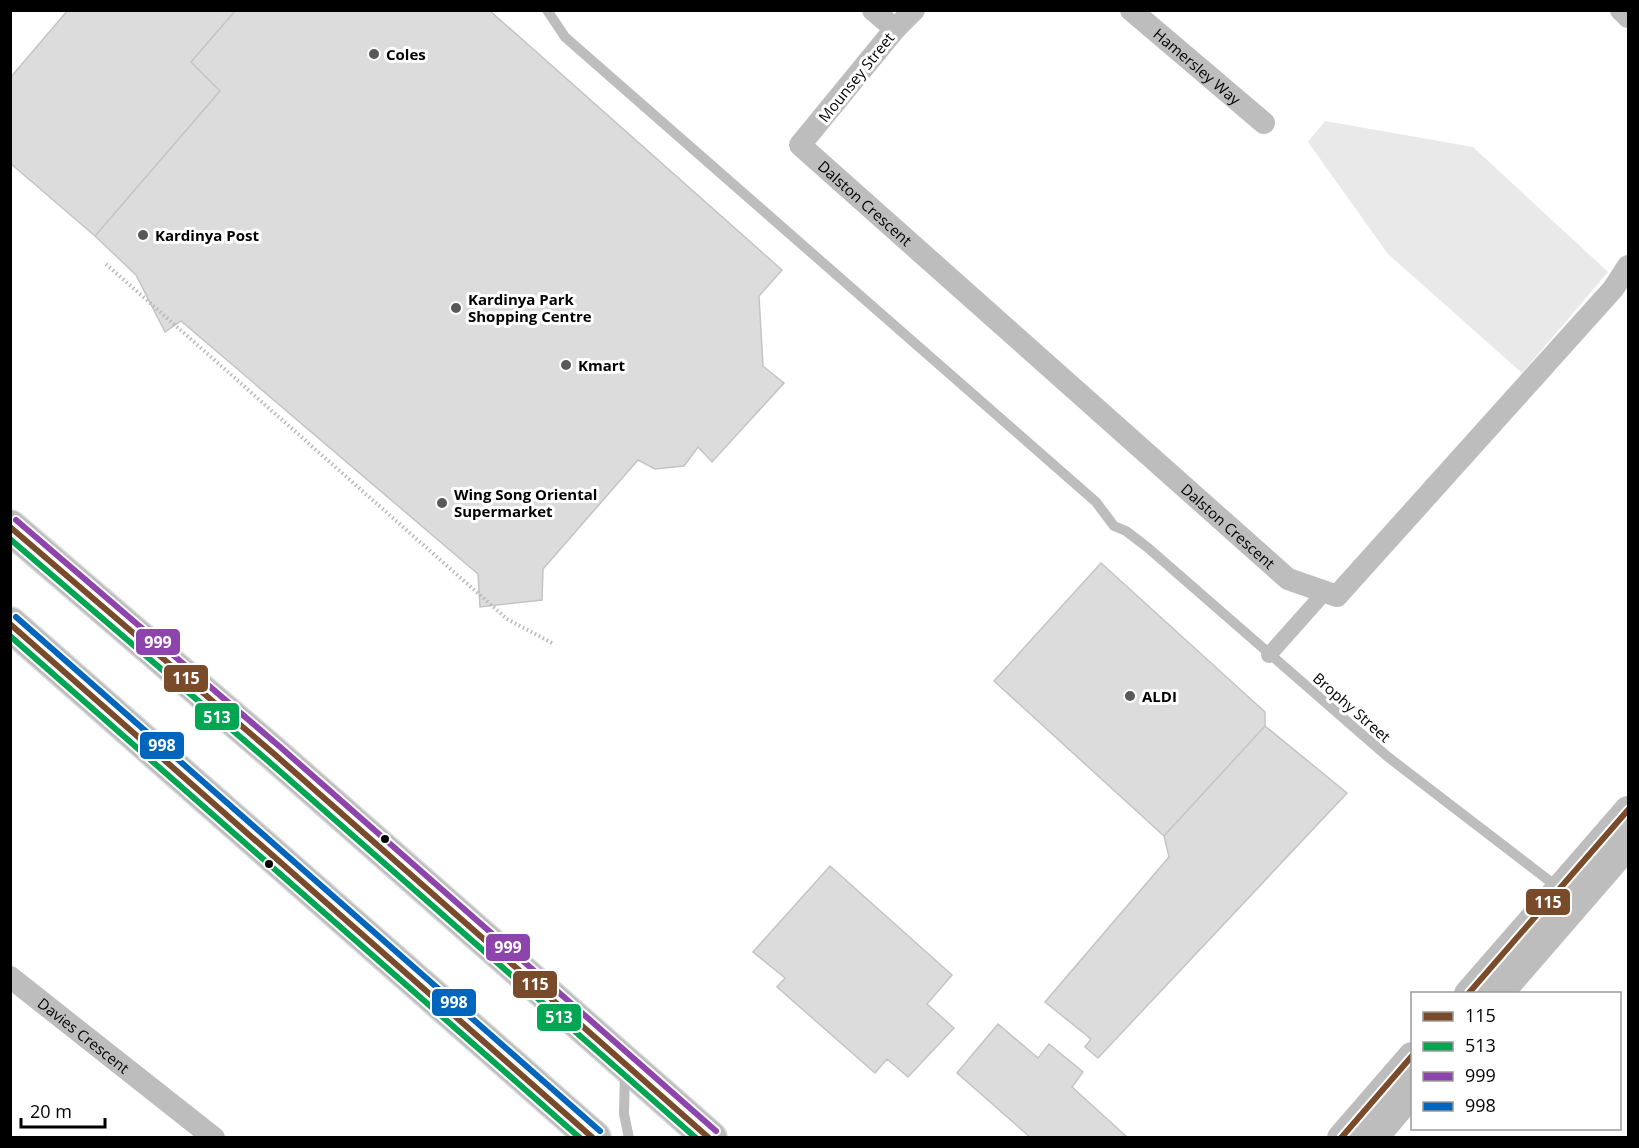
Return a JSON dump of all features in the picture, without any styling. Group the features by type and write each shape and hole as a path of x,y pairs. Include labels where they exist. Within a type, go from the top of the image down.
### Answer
{"highway":[{"path":"10,527 291,768 710,1137"},
{"path":"10,624 594,1137"}],"street":[{"path":"873,10 895,30"},
{"name":"Mounsey Street","path":"800,145 914,10"},
{"name":"Hamersley Way","path":"1131,10 1264,123"},
{"path":"1621,10 1629,17"},
{"name":"Dalston Crescent","path":"800,145 1288,579 1325,592"},
{"path":"1269,655 1325,592 1337,596 1621,296 1629,266"},
{"path":"1500,992 1629,810"},
{"path":"1469,992 1568,896 1629,845"},
{"name":"Davies Crescent","path":"10,977 214,1137"},
{"path":"1341,1137 1411,1058"},
{"path":"1374,1137 1411,1095"}],"lane":[{"name":"Brophy Street","path":"547,10 565,37 1095,502 1114,526 1126,531 1147,547 1388,757 1568,896"},
{"path":"625,1064 624,1114 629,1137"}],"path":[{"path":"106,264 507,619 554,645"}],"shaded area":[{"path":"1325,121 1473,147 1608,272 1522,373 1388,254 1308,142"}],"building":[{"path":"68,10 236,10 191,62 220,91 95,236 10,163 10,78"},
{"name":"Kardinya Park Shopping Centre","path":"236,10 489,10 782,270 759,296 763,366 784,383 712,462 698,447 684,466 655,469 638,460 543,569 542,600 480,607 478,574 181,321 165,332 136,275 95,236 220,91 191,62"},
{"name":"ALDI","path":"1101,563 1265,712 1265,726 1164,836 994,681"},
{"path":"1265,726 1347,793 1098,1058 1085,1047 1091,1039 1045,1002 1169,857 1164,836"},
{"path":"830,866 952,975 927,1004 954,1028 908,1077 887,1059 875,1073 777,987 785,978 753,952"},
{"path":"998,1024 1038,1058 1049,1044 1083,1072 1072,1087 1128,1138 1031,1138 957,1073"}],"transit line":[{"name":"999","path":"16,520 279,746 716,1131"},
{"name":"115","path":"10,527 273,753 709,1138"},
{"name":"513","path":"10,539 267,760 696,1138"},
{"name":"998","path":"16,617 600,1131"},
{"name":"115","path":"10,624 593,1138"},
{"name":"513","path":"10,636 580,1138"},
{"name":"115","path":"1470,992 1628,810"},
{"name":"115","path":"1341,1138 1411,1057"}],"place":[{"name":"Coles","path":"374,54"},
{"name":"Kardinya Post","path":"143,235"},
{"name":"Kardinya Park Shopping Centre","path":"456,308"},
{"name":"Kmart","path":"566,365"},
{"name":"Wing Song Oriental Supermarket","path":"442,503"},
{"name":"ALDI","path":"1130,696"}]}
